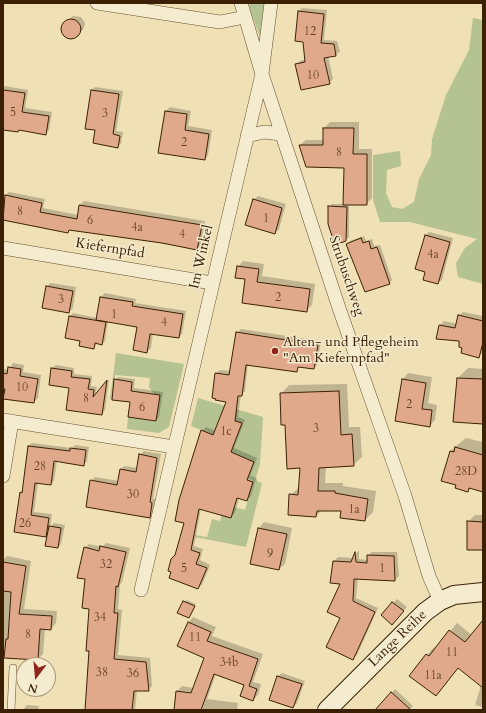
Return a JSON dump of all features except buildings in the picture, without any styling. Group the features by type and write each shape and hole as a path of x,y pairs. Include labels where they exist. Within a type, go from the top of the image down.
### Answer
{"street":[{"path":"97,3 220,22 245,16"},
{"name":"Strubuschweg","path":"241,3 281,134 404,492 429,576 440,601"},
{"name":"Strubuschweg","path":"262,74 270,3"},
{"name":"Im Winkel","path":"142,590 212,283 262,74"},
{"path":"247,136 264,132 281,134"},
{"name":"Kiefernpfad","path":"3,248 212,283"},
{"path":"3,476 7,421 174,447"},
{"name":"Lange Reihe","path":"334,708 425,612 440,601 454,595 483,592"}],"lane":[{"path":"11,710 13,668"}],"green space":[{"path":"250,3 264,4 260,37 249,7"},
{"path":"473,18 483,20 483,284 458,277 457,271 456,263 465,248 477,239 410,222 380,222 373,200 373,155 400,151 401,166 387,170 386,193 392,207 402,209 414,202 419,179 431,155 432,139 446,95 469,50"},
{"path":"116,353 184,364 169,427 159,433 127,429 128,417 156,421 160,395 154,394 149,387 150,378 115,375 112,400 110,399"},
{"path":"198,398 263,417 260,464 256,477 258,482 262,483 246,547 195,537 195,535 207,537 212,519 220,521 222,515 231,518 234,507 245,510 253,480 244,477 251,471 254,462 208,442 211,434 191,426"}],"place":[{"name":"Alten- und Pflegeheim \"Am Kiefernpfad\"","path":"275,351"}]}
